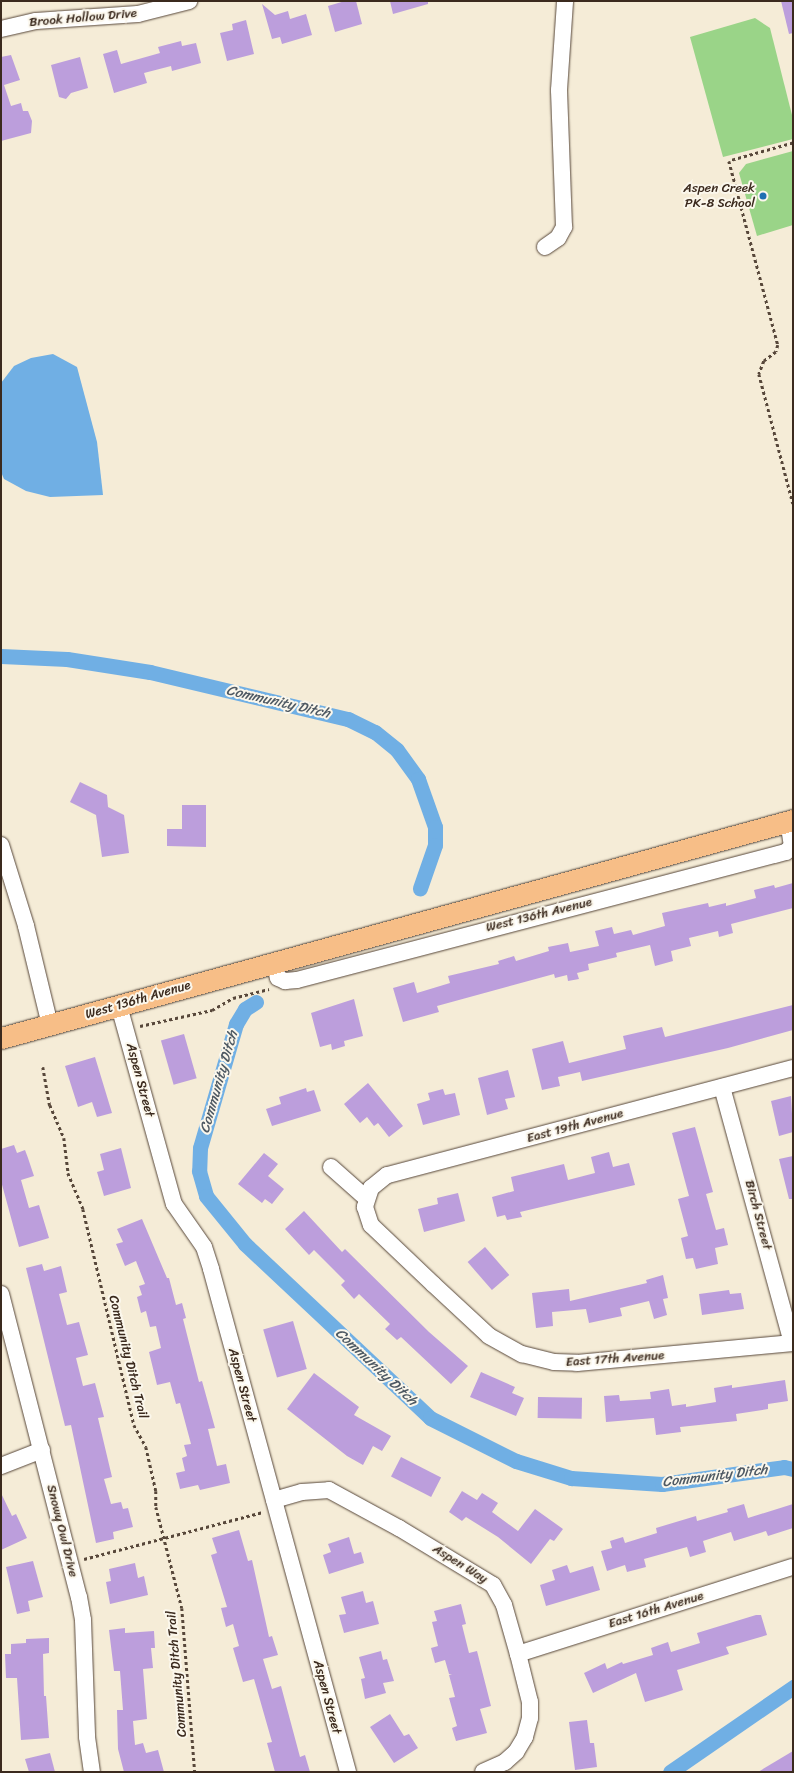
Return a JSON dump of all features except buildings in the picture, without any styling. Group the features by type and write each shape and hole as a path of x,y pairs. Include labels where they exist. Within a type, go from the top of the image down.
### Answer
{"main road":[{"name":"West 136th Avenue","path":"1,1038 120,1006 274,961 791,821"}],"street":[{"name":"Brook Hollow Drive","path":"1,29 36,21 138,14 189,1"},
{"path":"545,247 558,238 564,227 559,90 566,3"},
{"name":"West 136th Avenue","path":"274,961 278,978 285,981 296,980 782,853 792,846 791,821"},
{"path":"1,845 26,926 50,1025"},
{"name":"Aspen Street","path":"120,1006 174,1204 201,1242 211,1269 348,1772"},
{"name":"East 19th Avenue","path":"366,1198 374,1184 387,1175 793,1068"},
{"name":"Birch Street","path":"722,1087 792,1343"},
{"path":"331,1167 366,1198"},
{"name":"East 17th Avenue","path":"366,1198 367,1217 371,1225 489,1336 522,1354 554,1362 577,1363 792,1343"},
{"name":"Snowy Owl Drive","path":"1,1294 42,1450 70,1563 82,1620 87,1737 92,1772"},
{"path":"1,1466 42,1450"},
{"name":"Aspen Way","path":"275,1504 302,1492 329,1490 485,1578 492,1585 504,1605 530,1702 530,1718 525,1737 516,1752 505,1762 483,1772"},
{"name":"East 16th Avenue","path":"518,1654 793,1567"}],"path":[{"path":"793,143 729,161 778,345 776,352 764,361 759,374 793,504"},
{"path":"138,1026 212,1010 233,998 273,989"},
{"name":"Community Ditch Trail","path":"43,1067 50,1105 64,1138 68,1173 83,1209 134,1425 146,1447 156,1491 156,1506 182,1608 195,1772"},
{"path":"70,1563 165,1538 275,1504"}],"green space":[{"path":"755,18 770,28 793,119 793,139 723,157 690,37"},
{"path":"793,151 793,225 757,236 739,173 746,164"}],"water":[{"path":"53,354 77,367 97,442 103,495 50,497 26,491 4,479 1,472 1,383 14,366 31,358"}],"waterway":[{"name":"Community Ditch","path":"1,656 67,659 150,672 348,719 375,732 397,750 418,779 435,827 435,845 420,888"},
{"name":"Community Ditch","path":"256,1002 245,1009 236,1024 200,1148 199,1171 206,1196 245,1244 430,1418 516,1461 571,1478 662,1484 784,1467 793,1469"},
{"name":"Community Ditch","path":"670,1772 793,1687"}],"place":[{"name":"Aspen Creek PK-8 School","path":"763,196"}]}
